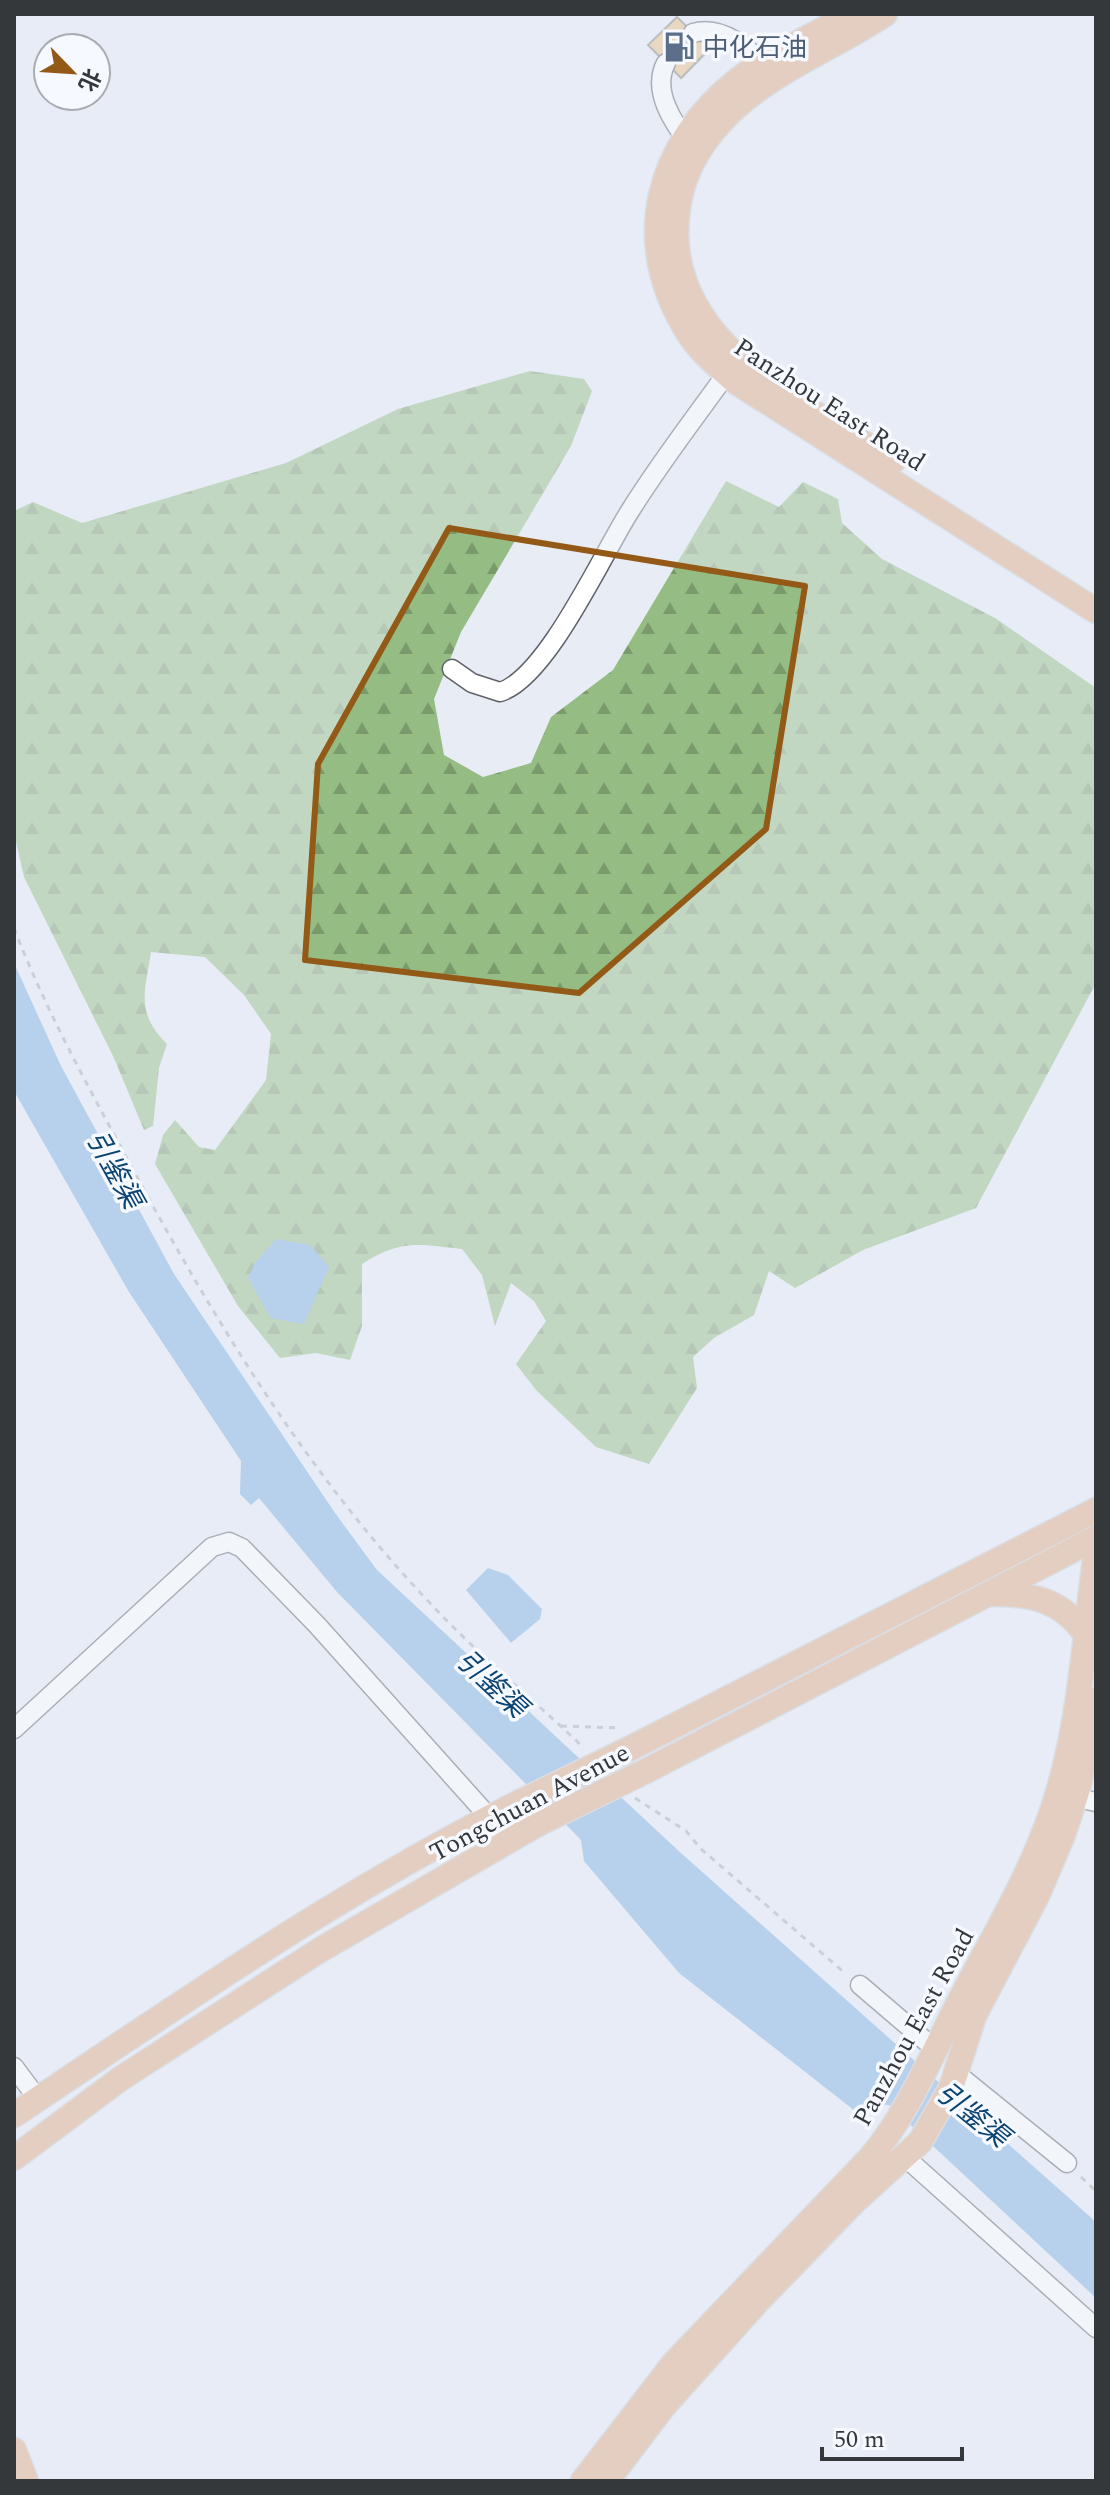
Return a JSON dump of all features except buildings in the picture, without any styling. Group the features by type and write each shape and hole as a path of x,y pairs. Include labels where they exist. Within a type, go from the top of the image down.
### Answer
{"main road":[{"name":"Panzhou East Road","path":"851,14 768,73 723,119 691,146 678,200 677,262 688,293 732,365 1096,611"},
{"name":"Panzhou East Road","path":"768,73 885,14"},
{"name":"Panzhou East Road","path":"732,365 779,388 1096,593"},
{"name":"Tongchuan Avenue","path":"14,2115 209,1982 374,1878 518,1803 627,1739 1096,1510"},
{"name":"Tongchuan Avenue","path":"14,2158 120,2079 320,1950 536,1825 1096,1538"},
{"name":"Panzhou East Road","path":"583,2481 674,2363 871,2157 896,2121 932,2056 1035,1857 1076,1797 1073,1723 1096,1552"},
{"path":"990,1594 1042,1598 1075,1619 1084,1632"},
{"name":"Panzhou East Road","path":"607,2481 663,2407 758,2301 854,2202 913,2149 954,2081 974,2016 1037,1896 1076,1797 1096,1700"},
{"path":"14,2450 26,2481"}],"street":[{"path":"693,33 709,28 724,34 768,73"},
{"path":"666,63 660,75 662,93 691,146"},
{"path":"452,669 472,683 500,692 522,678 547,649 629,512 732,365"},
{"path":"14,1729 212,1547 229,1542 242,1548 317,1625 489,1817 505,1843"},
{"path":"860,1985 932,2056"},
{"path":"14,2067 38,2099"},
{"path":"954,2081 1067,2163"},
{"path":"913,2149 1096,2328"}],"path":[{"path":"14,928 29,968 83,1078 184,1266 246,1366 366,1530 429,1603 591,1755"},
{"path":"559,1726 627,1739"},
{"path":"634,1797 694,1837 701,1849 860,1985"},
{"path":"1067,2163 1096,2191"}],"highlighted area":[{"path":"449,528 805,586 766,829 579,993 305,960 318,764"}],"green space":[{"path":"530,371 584,379 592,391 571,446 461,632 434,699 444,755 483,777 531,763 551,717 613,670 726,481 779,507 803,482 838,499 842,523 882,559 995,618 1096,688 1096,983 976,1208 863,1250 795,1288 769,1271 754,1315 714,1338 693,1357 697,1388 649,1464 596,1447 536,1390 516,1364 546,1321 534,1301 511,1283 495,1326 482,1275 462,1249 410,1245 388,1250 362,1264 362,1326 350,1360 316,1353 280,1358 238,1306 155,1164 163,1135 175,1120 199,1147 215,1150 266,1080 271,1034 244,995 205,957 151,952 145,990 146,1011 150,1022 167,1044 159,1068 153,1126 144,1130 114,1058 24,877 14,833 14,511 33,502 82,523 286,463 398,409"}],"water":[{"name":"引鉴渠","path":"14,963 61,1066 174,1274 377,1570 682,1854 1096,2222 1096,2298 889,2105 873,2104 855,2111 679,1973 584,1861 581,1840 337,1592 259,1498 251,1505 240,1494 241,1461 129,1292 14,1091"},
{"path":"276,1239 310,1245 329,1267 304,1324 271,1318 248,1278 255,1263"},
{"path":"488,1568 508,1575 542,1609 540,1619 511,1643 466,1590"}],"tunnel":[{"path":"666,63 693,33"}],"place":[{"name":"中化石油","path":"679,47"}]}
